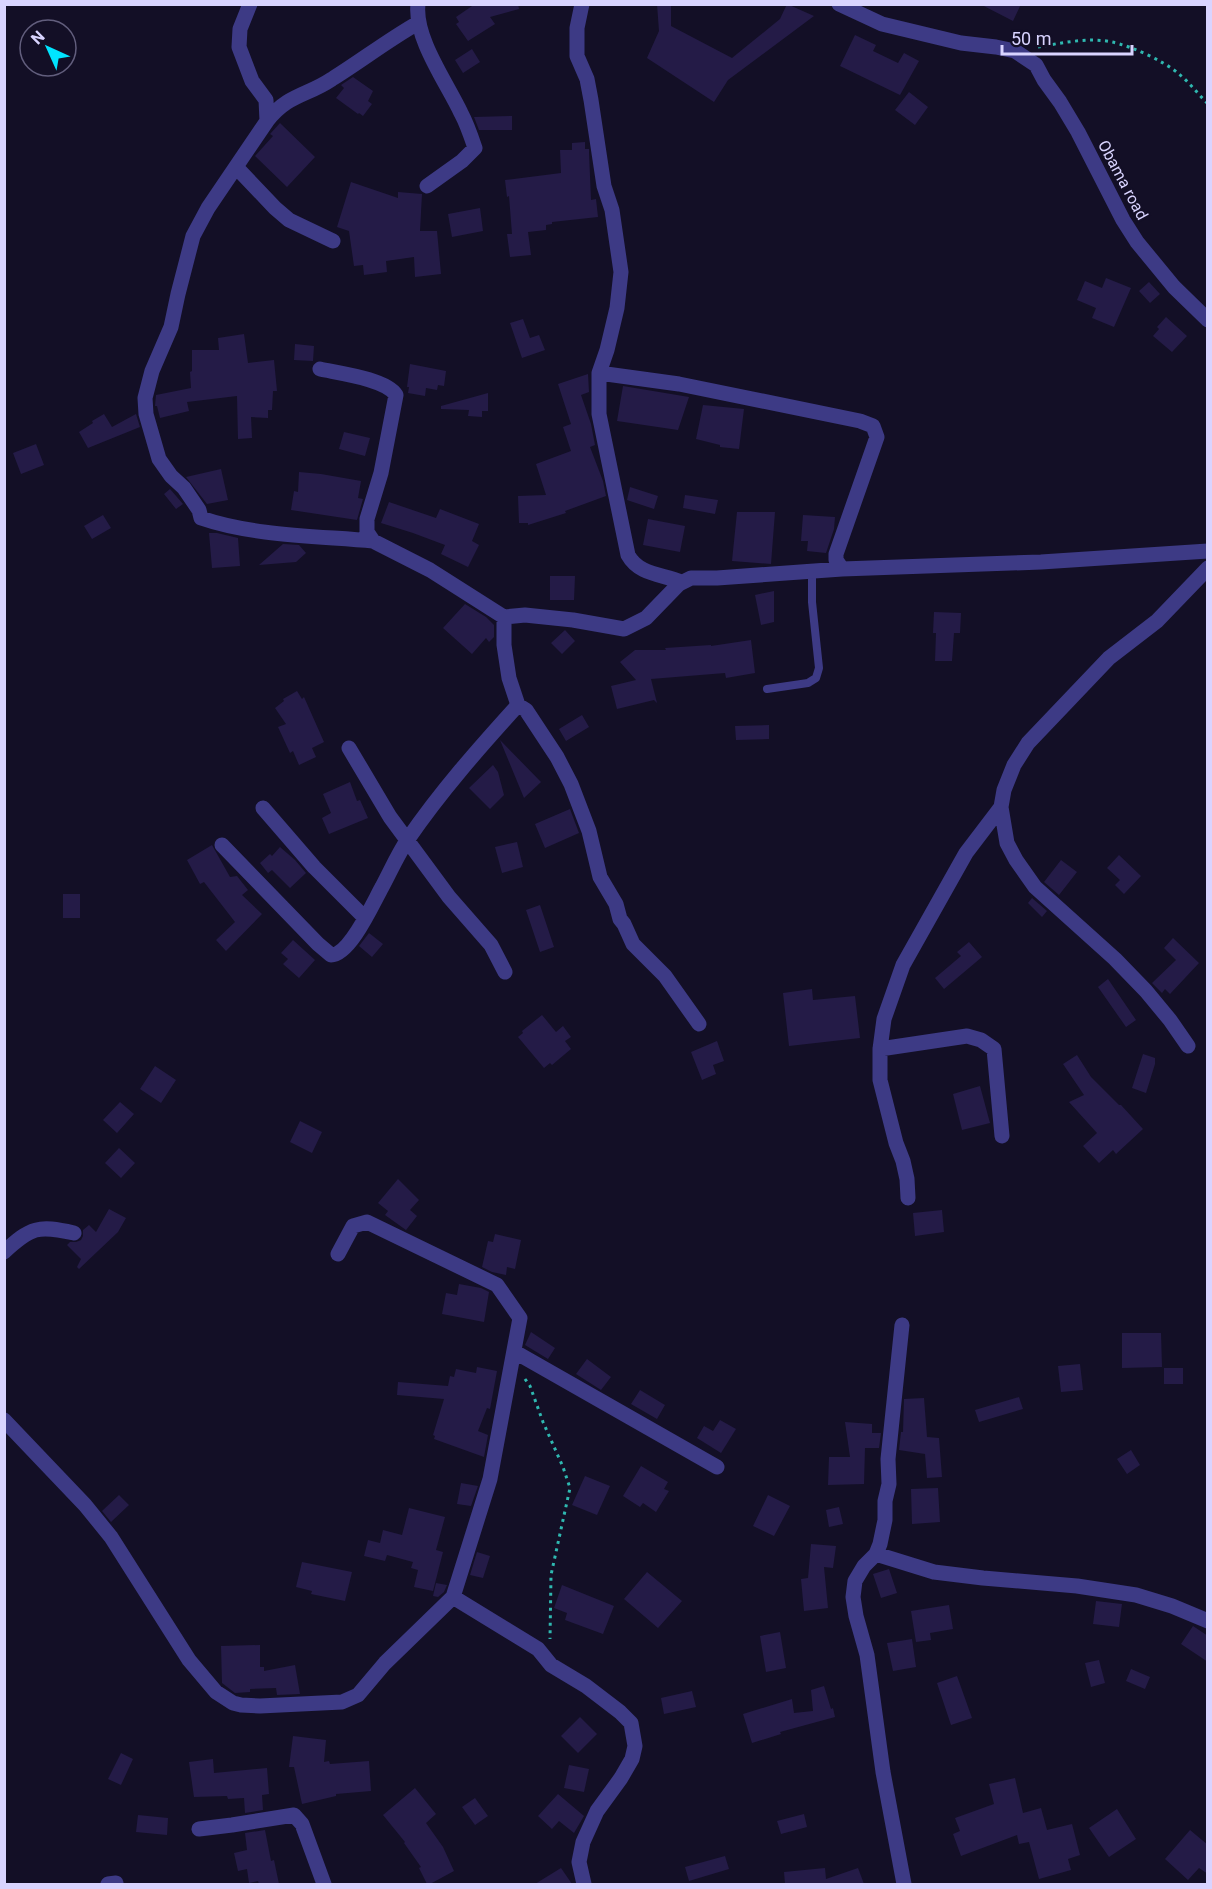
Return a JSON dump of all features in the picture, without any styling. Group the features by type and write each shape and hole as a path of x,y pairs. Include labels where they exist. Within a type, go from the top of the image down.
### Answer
{"street":[{"path":"250,4 240,29 239,47 252,81 266,100 267,122"},
{"path":"418,4 418,23 442,78 461,112 475,148 462,161 427,186"},
{"path":"582,4 577,28 577,56 587,79 604,186 612,210 621,272 617,308 607,350 598,373 598,414 628,555 641,569 681,582"},
{"name":"Obama road","path":"839,4 882,24 961,43 1015,51 1036,65 1060,102 1137,243 1174,287 1208,320"},
{"path":"418,23 331,80 294,97 276,110 208,208 193,236 171,327 147,386 145,398 146,414 159,459 192,499 201,518 271,532 373,541 430,570 504,617 525,615 624,629 646,618 681,582 691,578 842,569 1041,562 1208,551"},
{"path":"237,168 289,220 333,241"},
{"path":"320,369 375,382 392,390 396,395 381,473 368,519 368,532 373,541"},
{"path":"598,373 680,384 860,420 873,426 877,437 836,554 836,560 842,569"},
{"path":"1188,1046 1146,991 1115,959 1090,939 1035,887 1006,843 1001,807 1004,790 1014,765 1028,743 1109,658 1157,621 1208,568"},
{"path":"504,617 504,645 509,678 518,705 526,710 557,757 571,784 589,831 600,877 616,904 620,919 633,944 665,976 699,1024"},
{"path":"222,845 318,944 331,955 337,954 347,946 365,918 407,841 475,752 518,705"},
{"path":"349,748 407,841 449,897 491,945 505,972"},
{"path":"908,1198 908,1179 883,1096 879,1066 884,1019 903,965 966,853 1001,807"},
{"path":"263,808 314,867 365,918"},
{"path":"880,1049 967,1036 981,1040 994,1049 1002,1136"},
{"path":"4,1420 85,1505 111,1537 189,1660 216,1692 233,1703 260,1706 349,1701 358,1695 385,1663 453,1597 490,1479 520,1318 498,1285 367,1222 352,1226 338,1254"},
{"path":"4,1252 24,1235 39,1228 47,1227 74,1233"},
{"path":"902,1325 888,1459 889,1484 885,1501 885,1520 876,1554 864,1566 855,1581 853,1597 867,1655 883,1772 904,1884"},
{"path":"514,1359 717,1467"},
{"path":"876,1554 933,1572 1067,1585 1136,1595 1172,1606 1208,1621"},
{"path":"453,1597 538,1649 551,1665 586,1686 621,1712 631,1724 635,1746 632,1759 597,1811 583,1842 579,1862 584,1884"},
{"path":"199,1829 294,1815 302,1824 324,1884"}],"lane":[{"path":"768,689 808,683 816,678 819,668 812,602 812,571"}],"path":[{"path":"1015,51 1064,43 1112,42 1146,55 1180,74 1208,104"},
{"path":"514,1359 530,1386 570,1485 551,1575 549,1611 551,1665"}],"building":[{"path":"475,4 518,4 519,9 490,17 495,24 468,41 456,24 459,22 456,17"},
{"path":"657,4 671,4 671,26 732,58 780,19 787,4 814,16 728,80 714,102 647,58 659,31"},
{"path":"980,4 1021,4 1013,21"},
{"path":"855,35 876,45 873,51 898,63 904,53 919,61 900,95 840,66"},
{"path":"472,49 480,62 463,73 455,60"},
{"path":"353,77 373,91 368,101 372,104 363,116 336,98 344,88 341,85"},
{"path":"909,92 928,107 915,125 895,110"},
{"path":"512,116 512,130 479,130 474,117"},
{"path":"280,123 315,157 287,187 255,156 273,136 270,134"},
{"path":"585,142 585,149 589,149 591,200 596,199 598,217 552,222 546,225 546,230 528,232 531,255 510,257 507,234 512,234 509,196 507,197 505,180 561,173 560,150 572,150 572,143"},
{"path":"351,182 398,198 398,192 422,194 420,231 437,231 441,274 415,277 414,257 386,261 387,272 364,275 363,265 354,266 349,231 337,227"},
{"path":"480,208 483,231 452,237 448,214"},
{"path":"1106,278 1131,288 1114,327 1092,318 1096,308 1077,300 1085,281 1102,288"},
{"path":"1149,282 1160,294 1150,303 1139,291"},
{"path":"1166,317 1187,336 1172,352 1153,336"},
{"path":"523,319 530,338 539,335 545,350 522,358 510,323"},
{"path":"244,334 248,363 274,360 277,391 273,391 272,410 268,410 268,418 251,417 252,438 238,439 237,396 187,402 189,411 160,418 157,406 155,406 156,395 191,388 192,350 219,350 218,338"},
{"path":"295,344 314,346 313,361 294,360"},
{"path":"410,364 446,371 444,386 438,385 437,390 426,388 425,396 408,393"},
{"path":"588,374 589,392 581,395 591,424 595,445 590,447 603,481 606,496 565,511 566,513 528,525 528,523 519,523 518,496 546,495 536,464 571,451 563,427 571,424 558,384"},
{"path":"623,386 689,397 678,430 617,421"},
{"path":"488,393 488,411 482,411 482,417 468,416 469,410 441,409 441,406"},
{"path":"703,405 744,409 739,449 720,447 720,445 696,439"},
{"path":"104,414 112,427 136,414 140,427 88,448 79,432"},
{"path":"344,432 370,438 365,456 339,449"},
{"path":"36,444 44,465 21,474 13,453"},
{"path":"221,469 228,500 207,504 186,477"},
{"path":"299,472 361,481 358,498 363,499 357,520 291,510 294,491 298,492"},
{"path":"630,487 658,496 654,509 627,500"},
{"path":"170,489 183,504 176,509 164,494"},
{"path":"685,495 718,500 715,514 683,508"},
{"path":"389,502 436,518 440,509 479,524 472,541 479,545 468,567 441,554 445,545 381,523"},
{"path":"737,512 775,512 771,564 732,561"},
{"path":"103,515 111,528 92,539 84,526"},
{"path":"803,515 835,517 834,529 826,553 807,551 808,541 801,541"},
{"path":"648,519 685,526 680,552 643,545"},
{"path":"209,533 238,538 240,566 212,568"},
{"path":"283,544 299,545 306,553 296,562 259,565"},
{"path":"550,576 575,576 574,600 550,600"},
{"path":"774,591 774,622 761,625 755,595"},
{"path":"465,604 494,625 494,637 489,642 486,638 472,654 443,628"},
{"path":"934,612 961,613 960,633 954,633 952,661 935,661"},
{"path":"565,630 575,641 562,654 551,643"},
{"path":"751,640 755,673 726,678 725,673 651,679 657,703 654,700 617,709 611,686 636,680 620,662 635,650 666,650 665,648 711,646"},
{"path":"297,691 302,699 304,697 324,742 312,748 316,757 299,765 293,751 290,753 278,727 286,724 275,708 284,701 283,699"},
{"path":"582,715 589,727 566,741 559,729"},
{"path":"769,725 769,739 736,740 735,726"},
{"path":"500,740 541,782 524,798"},
{"path":"493,765 498,772 504,795 490,809 469,788"},
{"path":"350,782 357,801 360,800 368,818 329,834 322,818 331,813 323,794"},
{"path":"570,809 579,833 545,848 535,824"},
{"path":"517,842 523,867 502,873 495,847"},
{"path":"212,845 230,877 237,876 248,890 242,895 262,914 226,951 216,940 235,922 204,882 200,884 187,860"},
{"path":"280,847 306,873 290,888 272,870 268,873 260,863 270,854 272,856"},
{"path":"1119,855 1141,876 1124,894 1115,885 1120,880 1107,868"},
{"path":"1061,860 1077,872 1059,895 1044,882"},
{"path":"63,894 80,894 80,918 63,918"},
{"path":"1032,898 1047,911 1042,917 1028,903"},
{"path":"540,905 554,947 540,952 526,910"},
{"path":"369,933 383,944 372,957 359,946"},
{"path":"1173,938 1199,963 1170,994 1165,989 1162,993 1152,983 1176,960 1164,948"},
{"path":"293,940 315,960 299,978 283,964 288,959 281,953"},
{"path":"969,942 982,957 944,989 935,978 961,956 957,952"},
{"path":"1108,979 1136,1020 1126,1027 1098,987"},
{"path":"812,989 813,1000 855,996 860,1038 789,1046 783,993"},
{"path":"542,1015 556,1032 563,1026 571,1037 565,1041 571,1049 552,1065 550,1063 544,1068 518,1037"},
{"path":"717,1041 724,1061 713,1065 716,1074 702,1080 691,1052"},
{"path":"1143,1054 1155,1058 1146,1093 1132,1088"},
{"path":"1077,1055 1091,1077 1143,1129 1116,1154 1113,1150 1099,1163 1083,1146 1097,1133 1069,1102 1084,1095 1063,1064"},
{"path":"155,1066 176,1080 161,1103 140,1089"},
{"path":"980,1086 990,1123 962,1130 953,1094"},
{"path":"120,1102 134,1114 117,1133 103,1120"},
{"path":"300,1121 322,1132 312,1153 290,1142"},
{"path":"119,1148 135,1163 121,1178 105,1163"},
{"path":"398,1179 419,1200 410,1210 417,1216 406,1230 385,1215 388,1211 378,1203"},
{"path":"109,1209 126,1218 118,1232 79,1269 77,1267 81,1259 67,1245 70,1242 81,1240 83,1230 89,1225 96,1232"},
{"path":"942,1210 944,1232 915,1236 913,1213"},
{"path":"495,1234 521,1240 515,1269 507,1267 506,1275 482,1267 488,1241 493,1242"},
{"path":"459,1284 481,1288 489,1292 484,1322 442,1314 446,1293 457,1295"},
{"path":"531,1332 555,1348 548,1359 525,1345"},
{"path":"1122,1333 1161,1333 1162,1367 1122,1368"},
{"path":"587,1359 611,1377 601,1390 576,1374"},
{"path":"1080,1364 1083,1390 1061,1392 1058,1366"},
{"path":"477,1367 497,1371 490,1409 487,1408 478,1431 488,1435 484,1457 434,1439 433,1435 444,1399 397,1395 398,1382 448,1386 450,1376 454,1377 456,1369 476,1373"},
{"path":"1164,1368 1183,1368 1183,1384 1164,1384"},
{"path":"640,1390 665,1405 657,1419 631,1404"},
{"path":"1019,1397 1023,1409 979,1422 975,1410"},
{"path":"924,1398 927,1437 939,1438 942,1477 927,1478 925,1454 899,1450 901,1432 903,1432 904,1399"},
{"path":"720,1420 736,1429 721,1453 697,1438 704,1426 713,1431"},
{"path":"845,1422 872,1424 872,1433 881,1433 879,1448 865,1448 864,1484 828,1485 829,1457 850,1457"},
{"path":"1131,1450 1140,1465 1127,1474 1117,1459"},
{"path":"641,1466 668,1482 664,1489 669,1491 656,1512 643,1503 640,1507 623,1496"},
{"path":"585,1476 610,1486 597,1515 572,1505"},
{"path":"461,1483 478,1486 471,1506 457,1504"},
{"path":"938,1488 940,1522 912,1524 911,1489"},
{"path":"119,1495 129,1505 111,1522 102,1511"},
{"path":"768,1495 790,1506 774,1536 753,1526"},
{"path":"839,1507 843,1524 829,1527 826,1510"},
{"path":"409,1508 445,1517 436,1550 443,1552 433,1591 414,1587 418,1570 411,1568 413,1562 387,1555 385,1561 364,1556 368,1540 380,1543 383,1530 402,1535"},
{"path":"811,1544 836,1546 833,1568 824,1567 828,1608 804,1611 801,1579 808,1578"},
{"path":"477,1552 490,1556 483,1578 470,1575"},
{"path":"302,1562 352,1572 345,1601 311,1594 312,1591 296,1587"},
{"path":"889,1569 897,1593 881,1598 873,1574"},
{"path":"647,1572 682,1601 658,1628 624,1599"},
{"path":"436,1583 447,1585 438,1597 433,1596"},
{"path":"562,1585 614,1606 603,1634 565,1620 567,1613 554,1608"},
{"path":"1096,1601 1122,1604 1119,1627 1093,1624"},
{"path":"949,1605 953,1629 930,1633 931,1640 916,1642 911,1611"},
{"path":"1193,1626 1208,1636 1208,1662 1181,1644"},
{"path":"780,1632 786,1668 766,1672 760,1636"},
{"path":"912,1639 916,1667 893,1671 887,1643"},
{"path":"260,1645 260,1667 264,1667 264,1671 295,1665 300,1694 277,1695 276,1688 250,1689 250,1692 235,1693 222,1683 221,1646"},
{"path":"1099,1660 1105,1683 1091,1687 1085,1663"},
{"path":"1131,1669 1150,1677 1145,1689 1126,1681"},
{"path":"957,1676 972,1718 951,1725 937,1683"},
{"path":"824,1686 835,1717 780,1732 781,1734 752,1743 743,1714 792,1699 794,1713 813,1711 811,1690"},
{"path":"692,1691 696,1707 664,1714 661,1698"},
{"path":"580,1717 597,1734 578,1753 561,1736"},
{"path":"293,1736 326,1740 324,1762 329,1761 330,1764 369,1761 371,1791 336,1794 336,1796 302,1804 294,1767 289,1767"},
{"path":"121,1753 133,1759 121,1785 108,1779"},
{"path":"213,1759 214,1773 267,1768 269,1794 262,1795 263,1810 245,1813 244,1798 194,1797 189,1762"},
{"path":"569,1765 589,1769 584,1792 564,1788"},
{"path":"1015,1778 1023,1813 1041,1808 1047,1830 1072,1824 1080,1855 1068,1859 1071,1870 1039,1879 1029,1842 1019,1844 1017,1835 961,1856 953,1834 960,1831 955,1818 994,1804 989,1784"},
{"path":"415,1788 436,1814 426,1823 443,1847 454,1871 430,1884 427,1884 419,1868 421,1867 405,1842 383,1815"},
{"path":"558,1794 584,1816 574,1833 559,1821 552,1829 538,1816"},
{"path":"475,1798 488,1816 475,1825 462,1807"},
{"path":"1117,1809 1136,1839 1109,1857 1089,1828"},
{"path":"804,1814 807,1827 781,1834 777,1821"},
{"path":"138,1815 168,1818 167,1835 136,1832"},
{"path":"265,1830 271,1861 274,1860 279,1884 259,1884 258,1881 249,1883 247,1869 238,1871 234,1853 247,1850 245,1833"},
{"path":"1190,1830 1208,1845 1208,1874 1199,1868 1188,1880 1165,1859"},
{"path":"725,1856 729,1869 689,1881 685,1867"},
{"path":"561,1868 572,1884 535,1884"},
{"path":"825,1868 826,1879 858,1868 864,1884 785,1884 784,1872"}]}
